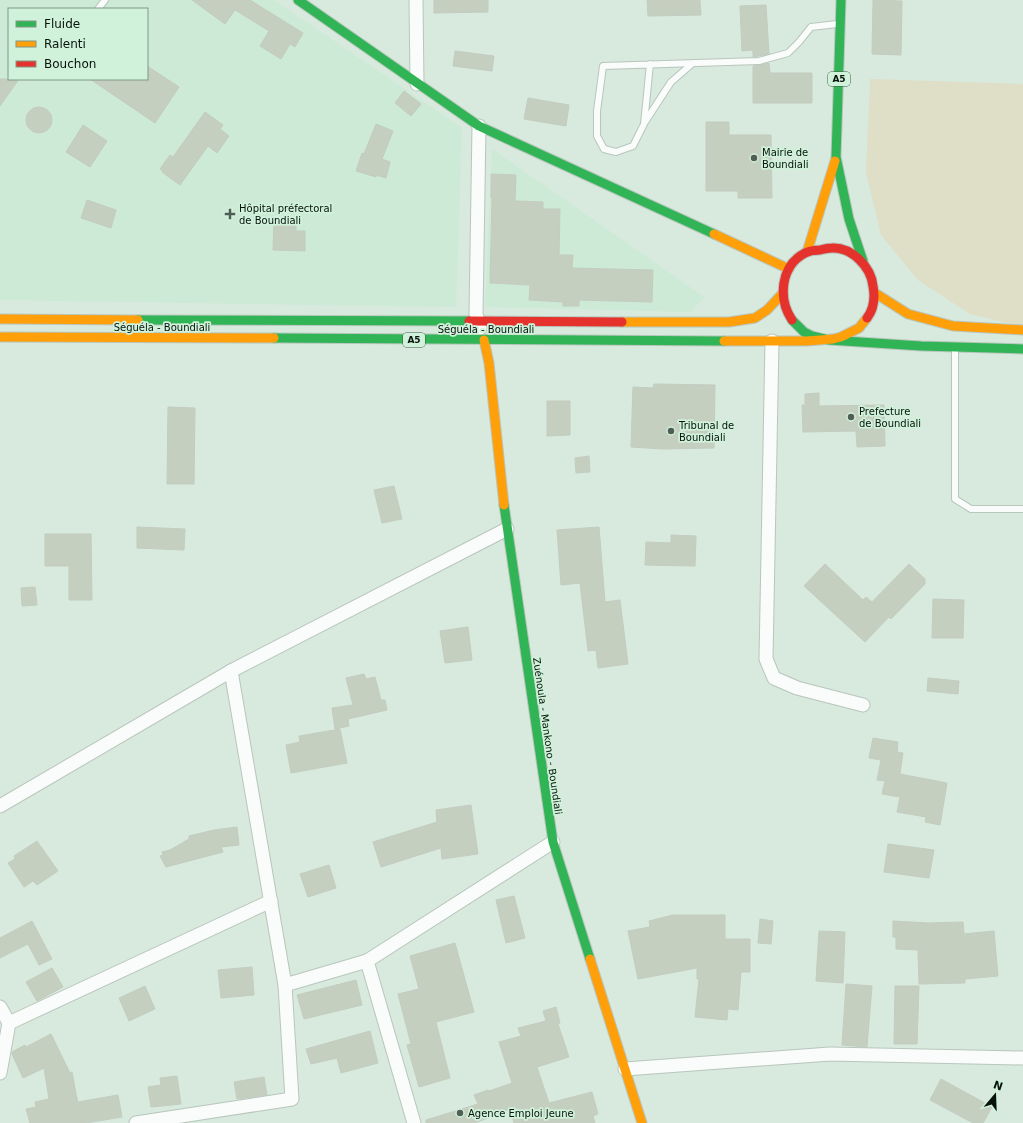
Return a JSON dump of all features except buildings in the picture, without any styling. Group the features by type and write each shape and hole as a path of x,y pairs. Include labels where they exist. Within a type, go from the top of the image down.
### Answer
{"main road":[{"path":"298,0 479,126 789,269"},
{"name":"A5","path":"841,0 836,157 849,219 863,262"},
{"name":"A5","path":"807,252 836,157"},
{"name":"Séguéla - Boundiali","path":"0,337 772,341 827,339 842,337 855,331 861,326 866,321 873,308 875,293 874,282 870,271 863,262 851,252 837,247 822,247 807,252 797,259 789,269 784,281 782,294 785,308 791,320 801,330 813,336 827,339"},
{"path":"875,293 908,314 953,326 1023,330"},
{"name":"Séguéla - Boundiali","path":"0,319 729,322 755,318 767,310 782,294"},
{"path":"827,339 955,348 1023,349"},
{"name":"Zuénoula - Mankono - Boundiali","path":"484,340 489,363 507,529 553,842 642,1123"}],"street":[{"path":"416,0 417,84"},
{"path":"479,126 476,314 484,340"},
{"path":"772,341 766,659 774,678 797,688 863,705"},
{"path":"0,806 231,671 507,529"},
{"path":"136,1123 292,1099 285,985 231,671"},
{"path":"285,985 367,961 553,842"},
{"path":"9,1023 271,901"},
{"path":"367,961 414,1123"},
{"path":"0,1007 9,1023 0,1073"},
{"path":"625,1069 830,1054 1023,1058"}],"lane":[{"path":"694,64 671,82 644,124 633,146 616,152 604,149 597,136 597,111 603,66 759,61 788,53 811,27 840,24"},
{"path":"644,124 650,64"},
{"path":"955,348 955,499 971,509 1023,509"}],"shaded area":[{"name":"Hôpital préfectoral de Boundiali","path":"0,0 274,0 462,128 456,307 0,300"},
{"path":"870,79 1023,84 1023,327 970,314 918,280 881,235 866,173"},
{"path":"492,149 704,297 691,312 485,307"}],"traffic: fast":[{"path":"298,0 479,126 714,234"},
{"path":"841,0 836,157 849,219 863,261"},
{"path":"138,320 469,321"},
{"path":"792,320 804,332 812,336 829,340 921,346 1023,349"},
{"path":"274,338 724,341"},
{"path":"504,505 553,842 590,959"}],"traffic: slow":[{"path":"807,252 835,161"},
{"path":"714,234 789,269"},
{"path":"875,293 908,314 953,326 1023,330"},
{"path":"622,322 729,322 755,318 767,310 782,294"},
{"path":"724,341 806,341 833,339 841,337 859,328 867,318"},
{"path":"0,319 138,320"},
{"path":"0,337 274,338"},
{"path":"484,340 489,363 504,505"},
{"path":"590,959 642,1123"}],"traffic: jam":[{"path":"792,320 788,312 783,293 786,274 790,266 807,252 828,248 847,251 859,260 869,272 873,286 874,299 873,307 867,318"},
{"path":"469,321 622,322"}],"place":[{"name":"Mairie de Boundiali","path":"754,158"},
{"name":"Hôpital préfectoral de Boundiali","path":"230,214"},
{"name":"Prefecture de Boundiali","path":"851,417"},
{"name":"Tribunal de Boundiali","path":"671,431"},
{"name":"Agence Emploi Jeune","path":"460,1113"}]}
